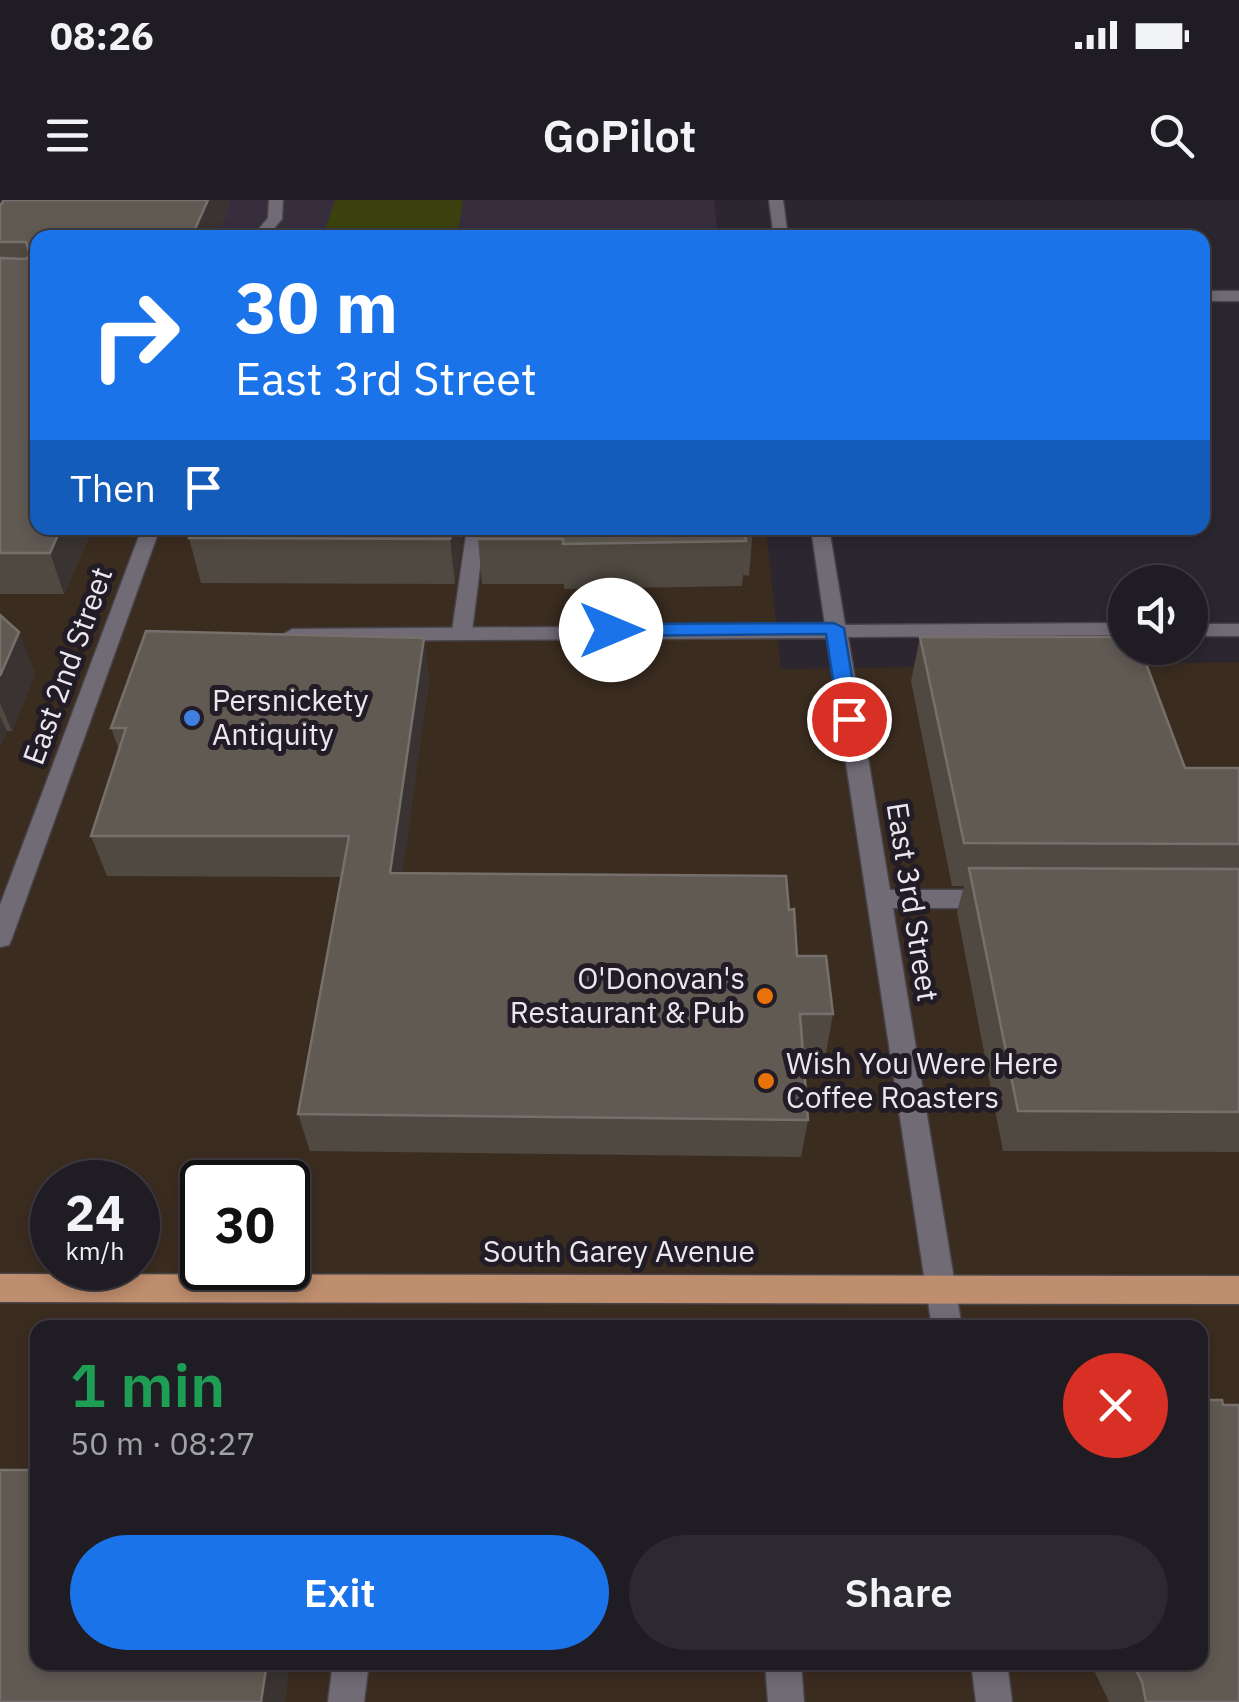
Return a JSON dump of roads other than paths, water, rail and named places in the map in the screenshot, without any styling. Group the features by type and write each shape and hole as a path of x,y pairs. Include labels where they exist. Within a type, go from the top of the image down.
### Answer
{"main road":[{"name":"South Garey Avenue","path":"0,1288 1239,1290"}],"street":[{"path":"265,230 275,218 276,200"},
{"path":"776,200 779,230"},
{"path":"1210,296 1239,296"},
{"name":"East 2nd Street","path":"0,938 148,535"},
{"path":"462,632 475,535"},
{"name":"East 3rd Street","path":"821,535 946,1320"},
{"path":"292,635 834,628 1108,630"},
{"path":"1208,630 1239,630"},
{"path":"878,899 1011,899"},
{"path":"346,1702 350,1670"},
{"path":"784,1670 786,1702"},
{"path":"990,1670 994,1702"}],"place":[{"name":"Persnickety Antiquity","path":"192,718"},
{"name":"O'Donovan's Restaurant & Pub","path":"765,996"},
{"name":"Wish You Were Here Coffee Roasters","path":"766,1081"}]}
